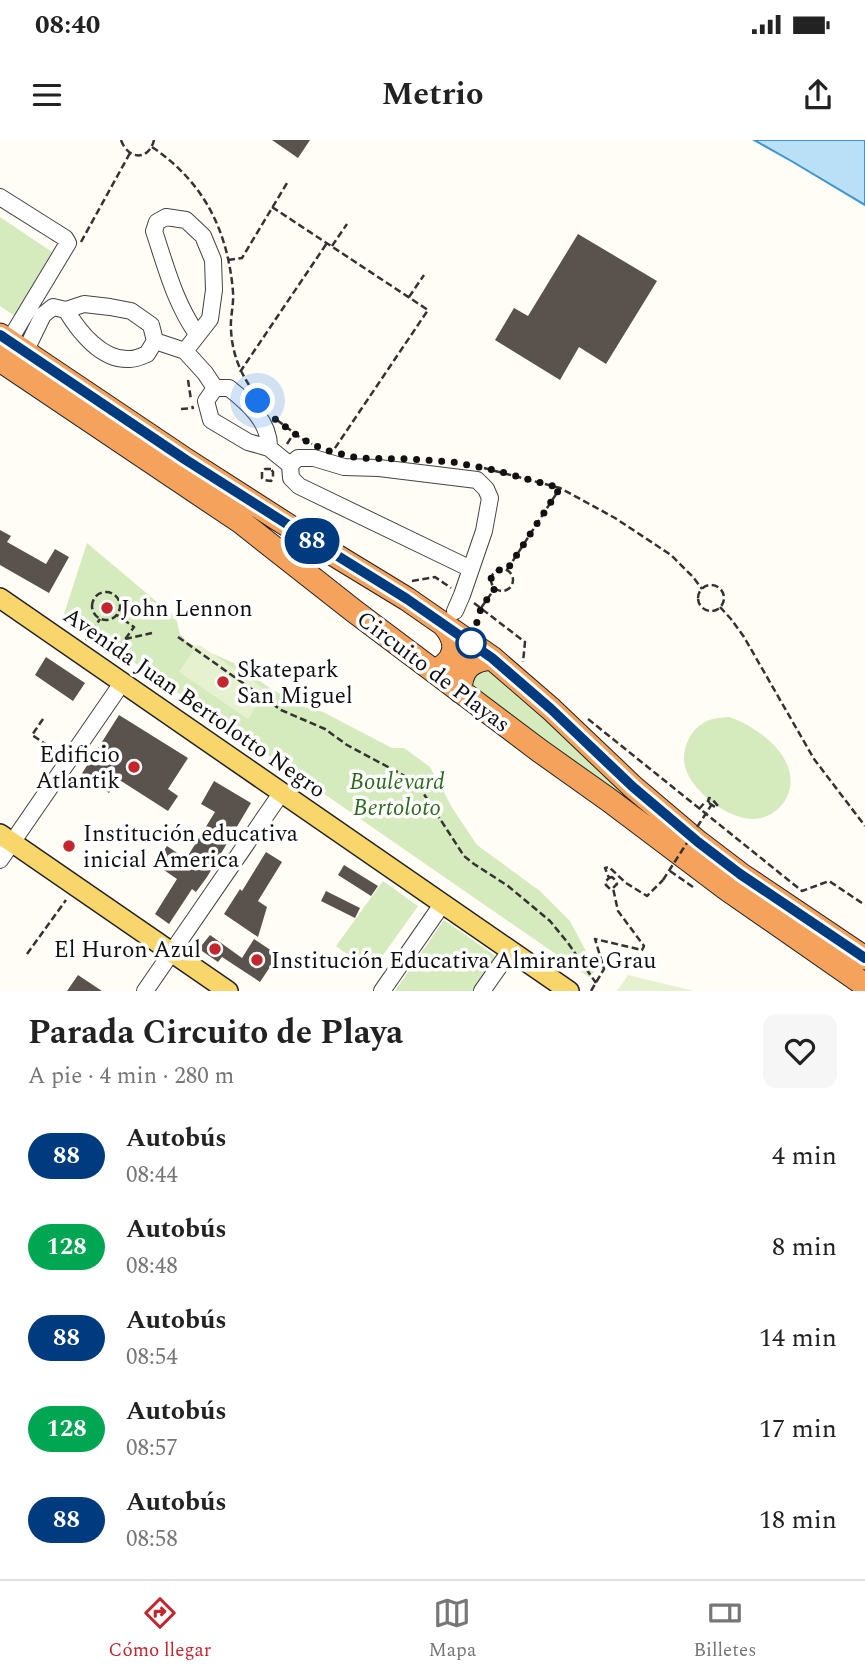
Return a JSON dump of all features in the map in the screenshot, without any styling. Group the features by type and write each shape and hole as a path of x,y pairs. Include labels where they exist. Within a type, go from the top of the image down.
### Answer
{"highway":[{"name":"Circuito de Playas","path":"8,347 407,599 449,618 633,787 698,842 740,874 865,958"},
{"name":"Circuito de Playas","path":"8,347 460,691 727,889 865,985"},
{"path":"434,671 443,667 454,651 449,618"},
{"path":"460,691 460,680 464,671 472,663 492,658"}],"main road":[{"name":"Avenida Juan Bertolotto Negro","path":"0,598 569,991"},
{"path":"6,838 228,991"}],"street":[{"path":"0,197 65,238 68,243 8,347"},
{"path":"185,351 210,318 214,260 203,236 186,220 166,217 157,222 154,232 171,287 197,334"},
{"path":"8,347 53,307 66,310 84,304 131,311 151,325 155,341 147,354 130,359 108,355 89,341 66,310"},
{"path":"155,341 185,351 215,388"},
{"path":"215,388 229,388 261,419 270,439 269,449"},
{"path":"215,388 206,401 211,420 248,442 269,449 289,466 291,478 299,486 471,569"},
{"path":"289,466 298,458 314,458 344,467 379,468 477,480 490,498 484,531 471,569 449,618"},
{"path":"0,860 6,838 69,760 122,683"},
{"path":"145,991 282,792"},
{"path":"382,991 443,903"},
{"path":"482,991 510,951"}],"path":[{"path":"121,140 125,149 133,155 144,154 152,147 154,140"},
{"path":"152,147 193,183 216,218 228,260 233,294 231,329 236,362 252,391"},
{"path":"228,260 242,258 287,183"},
{"path":"272,207 428,310 333,451 325,450"},
{"path":"332,246 347,224"},
{"path":"240,372 327,243"},
{"path":"409,297 424,275"},
{"path":"181,409 193,408 188,380"},
{"path":"276,420 302,439 314,444"},
{"path":"480,467 560,488 615,518 671,555 693,576 702,589"},
{"path":"260,487 264,480"},
{"path":"507,570 560,488"},
{"path":"497,570 507,570 513,579 511,586 505,590 495,588 491,582 492,575 497,570"},
{"path":"712,585 720,589 724,598 720,607 711,611 702,607 698,598 702,589 712,585"},
{"path":"481,608 495,588"},
{"path":"102,593 111,593 118,598 120,607 117,615 109,620 100,619 93,612 94,598 102,593"},
{"path":"720,607 744,637 814,759 865,826"},
{"path":"103,670 134,627 117,615"},
{"path":"78,652 100,619"},
{"path":"125,639 152,633"},
{"path":"178,636 281,710 325,729 420,788 464,856 508,886 550,921 569,943 596,983"},
{"path":"43,719 32,735 69,760"},
{"path":"609,878 605,868 609,867 626,883 647,896 670,871 709,803 699,809"},
{"path":"670,871 690,884"},
{"path":"609,878 605,882 607,888 613,888"},
{"path":"609,878 616,881 616,887 613,888"},
{"path":"27,954 76,886"},
{"path":"592,991 604,969 594,939 642,950 644,946 618,911 613,888"}],"green space":[{"path":"0,217 52,252 15,316 0,306"},
{"name":"Boulevard Bertoloto","path":"87,543 176,618 180,634 188,643 234,663 301,706 323,712 392,748 404,748 430,767 477,845 540,891 570,921 596,970 589,977 64,614"},
{"name":"Skatepark San Miguel","path":"198,644 267,691 248,719 179,672"},
{"path":"488,670 691,850 474,695 469,680 471,674"},
{"path":"729,717 762,735 781,753 787,764 790,776 789,793 779,808 767,816 744,818 720,808 699,790 686,770 685,750 693,732 706,721"},
{"path":"383,881 418,906 371,972 336,946"},
{"path":"444,920 497,957 474,991 395,991"},
{"path":"628,975 694,991 617,991"}],"water":[{"path":"754,140 865,140 865,205 793,162"}],"building":[{"path":"272,140 310,140 298,158"},
{"path":"578,234 657,281 606,364 579,347 560,380 495,340 514,308 528,316"},
{"path":"0,530 11,536 7,542 46,564 55,549 69,557 49,593 0,565"},
{"path":"46,657 85,683 73,701 35,675"},
{"name":"Edificio Atlantik","path":"119,715 188,758 168,789 178,796 168,811 118,779 109,793 81,775"},
{"path":"214,781 251,803 207,877 196,892 192,889 169,924 155,914 177,879 155,864 167,846 186,859 215,812 201,804"},
{"path":"266,852 282,862 258,901 267,907 258,937 224,914"},
{"path":"344,865 378,886 371,896 338,875"},
{"path":"326,891 360,908 355,918 321,901"},
{"name":"Institución Educativa Almirante Grau","path":"210,935 242,958 254,939 278,955 260,982 222,957 218,962 202,951 202,945"},
{"path":"78,975 102,991 67,991"}],"bus line":[{"name":"88","path":"0,335 186,460 407,599 492,658 551,709 633,787 698,842 740,874 865,958"}],"place":[{"name":"John Lennon","path":"107,608"},
{"name":"Skatepark San Miguel","path":"223,682"},
{"name":"Edificio Atlantik","path":"134,767"},
{"name":"Institución educativa inicial America","path":"69,846"},
{"name":"El Huron Azul","path":"215,949"},
{"name":"Institución Educativa Almirante Grau","path":"257,960"}],"route":[{"path":"258,401 276,420 302,439 325,450 358,458 453,462 560,488 507,570 500,569 492,575 491,582 495,588 481,608 471,643"}]}
